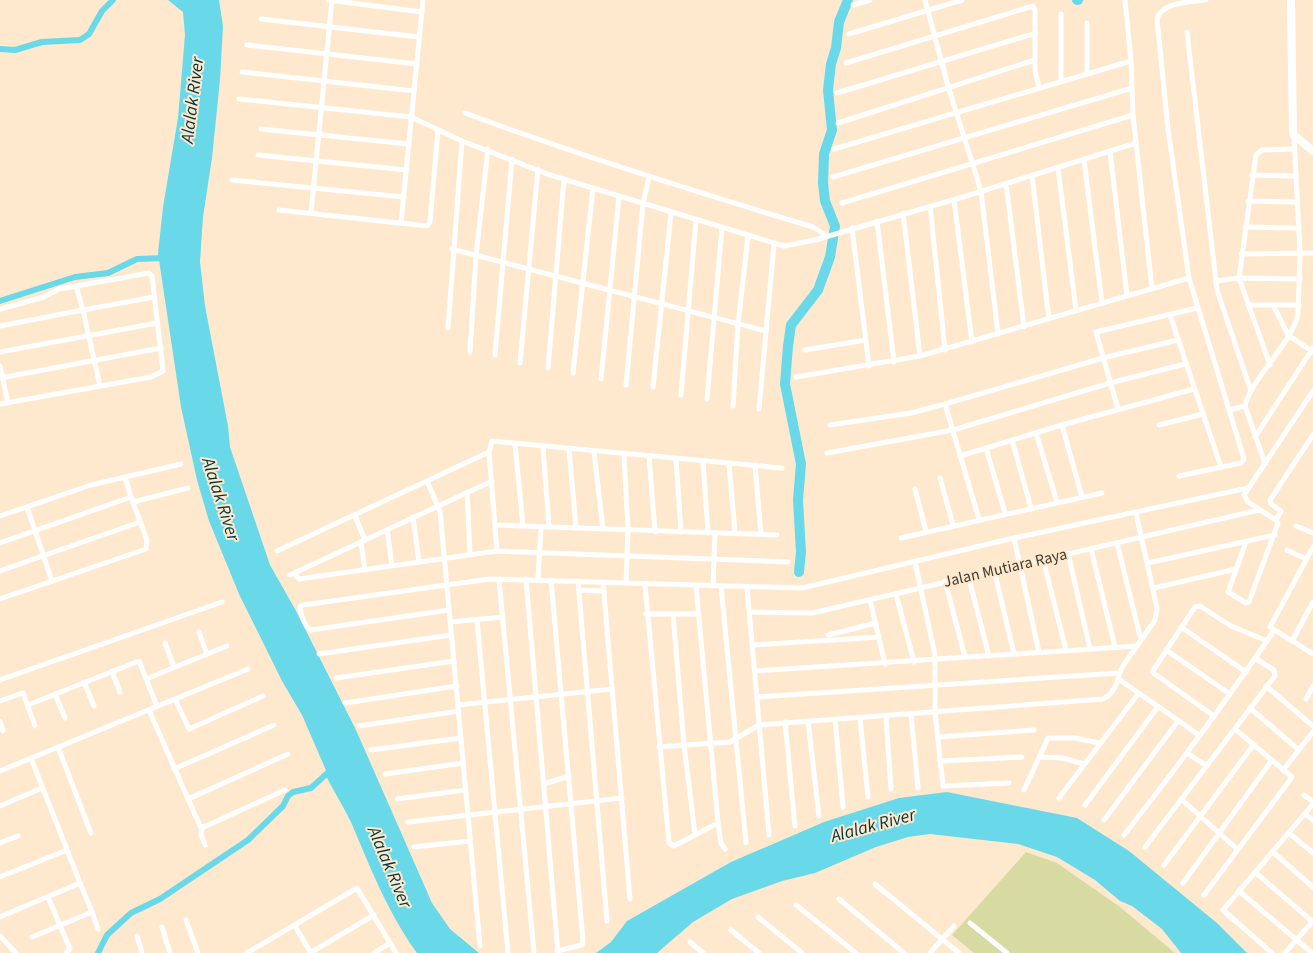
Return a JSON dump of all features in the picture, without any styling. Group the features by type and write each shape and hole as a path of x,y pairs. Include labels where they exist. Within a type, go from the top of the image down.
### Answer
{"street":[{"path":"311,213 331,0 422,12"},
{"path":"401,223 423,0"},
{"path":"853,5 870,0"},
{"path":"925,0 948,86 966,138 981,191 998,334"},
{"path":"849,34 962,0"},
{"path":"1125,0 1131,61 1133,115 1152,289"},
{"path":"1178,476 1241,463 1244,459 1196,308 1189,278 1168,129 1157,19 1160,12 1167,7 1206,0"},
{"path":"1265,464 1245,406 1251,391 1270,365 1298,318 1299,305 1300,253 1294,150 1291,0"},
{"path":"846,64 1032,6 1035,10 1035,60 1039,87"},
{"path":"1060,14 1060,81"},
{"path":"260,19 420,37"},
{"path":"1087,23 1087,74"},
{"path":"1187,32 1218,295 1251,391"},
{"path":"837,93 1036,33"},
{"path":"247,45 417,64"},
{"path":"838,123 948,86 1035,60"},
{"path":"834,149 1131,61"},
{"path":"242,72 414,91"},
{"path":"833,177 1132,88"},
{"path":"239,99 411,117 462,141 488,149 564,179 774,244 789,246 954,200 1136,143"},
{"path":"465,113 548,144 813,227 830,235"},
{"path":"842,203 1133,115"},
{"path":"261,130 409,144"},
{"path":"279,210 424,226 429,224 438,130"},
{"path":"1294,136 1313,151"},
{"path":"448,328 452,250 462,141"},
{"path":"470,352 476,256 488,149"},
{"path":"1270,365 1239,278 1241,254 1256,155 1259,151 1294,150"},
{"path":"1110,151 1127,296"},
{"path":"258,155 406,170"},
{"path":"496,355 512,159"},
{"path":"1084,160 1102,303"},
{"path":"1058,168 1076,310"},
{"path":"520,363 538,169"},
{"path":"1252,175 1296,176"},
{"path":"1032,176 1049,319"},
{"path":"626,385 643,204 649,177"},
{"path":"548,368 564,179"},
{"path":"232,180 313,186 404,197"},
{"path":"1006,183 1024,327"},
{"path":"573,373 581,284 593,188"},
{"path":"601,379 619,197"},
{"path":"954,200 972,342"},
{"path":"1248,202 1298,202"},
{"path":"930,206 946,350"},
{"path":"653,388 671,213"},
{"path":"903,213 920,356"},
{"path":"681,395 696,220"},
{"path":"877,221 894,362"},
{"path":"1245,227 1299,228"},
{"path":"707,399 722,228"},
{"path":"849,229 869,366"},
{"path":"733,406 738,324 748,236"},
{"path":"759,409 774,244"},
{"path":"452,250 766,332"},
{"path":"1241,254 1313,253"},
{"path":"0,309 76,286 149,272 152,276 163,371 161,374 0,404"},
{"path":"796,377 894,362 946,350 1189,278"},
{"path":"1216,282 1239,278 1300,280"},
{"path":"76,286 100,386"},
{"path":"0,326 154,297"},
{"path":"1248,305 1299,305"},
{"path":"1255,437 1312,351 1288,335 1273,305"},
{"path":"1118,409 1096,332 1196,308"},
{"path":"1170,315 1221,467"},
{"path":"0,352 157,323"},
{"path":"805,350 866,340"},
{"path":"830,425 911,413 1103,358 1178,340"},
{"path":"1,378 161,348"},
{"path":"827,453 953,430 1110,383 1185,364"},
{"path":"0,366 1,378 8,403"},
{"path":"960,456 1062,424 1194,389"},
{"path":"1246,542 1228,592 1247,603 1278,525 1276,520 1259,510 1244,497 1248,488 1313,391"},
{"path":"945,404 979,519"},
{"path":"1229,410 1245,406"},
{"path":"1159,425 1203,414"},
{"path":"1062,424 1082,497"},
{"path":"1036,433 1057,502"},
{"path":"1276,520 1281,511 1271,504 1270,500 1313,436"},
{"path":"1012,440 1031,508"},
{"path":"497,551 489,452 492,441 782,468"},
{"path":"515,444 523,526"},
{"path":"543,447 549,527"},
{"path":"986,448 1005,513"},
{"path":"568,449 576,528"},
{"path":"277,551 489,452"},
{"path":"594,452 603,529"},
{"path":"624,454 628,530 626,583"},
{"path":"650,456 655,532"},
{"path":"676,458 681,532"},
{"path":"703,461 708,533"},
{"path":"0,516 92,485 181,464"},
{"path":"729,464 735,534"},
{"path":"756,465 760,534"},
{"path":"0,600 146,549 148,543 125,478"},
{"path":"940,478 953,525"},
{"path":"427,481 438,505 444,557 480,946"},
{"path":"492,481 292,574 300,579 444,557 497,551 788,562"},
{"path":"0,543 35,530 132,500 188,488"},
{"path":"449,610 312,630 307,627 300,610 301,605 446,583 499,579 802,588 1014,538 1248,488"},
{"path":"915,489 926,531"},
{"path":"467,492 470,554"},
{"path":"901,538 1005,513 1102,493"},
{"path":"27,507 52,582"},
{"name":"Jalan Mutiara Raya","path":"750,612 802,614 1259,510"},
{"path":"660,747 711,744 736,740 759,724 1103,699 1108,696 1120,680 1120,673 1156,616 1157,604 1154,588 1136,513"},
{"path":"355,516 363,541 365,570"},
{"path":"412,517 419,562"},
{"path":"0,571 140,522"},
{"path":"496,525 777,535"},
{"path":"1296,526 1313,533"},
{"path":"538,579 541,527"},
{"path":"387,530 392,565"},
{"path":"713,586 715,534"},
{"path":"1148,563 1275,535"},
{"path":"1014,538 1039,652"},
{"path":"1117,543 1141,640"},
{"path":"1313,547 1270,629 1313,654"},
{"path":"1091,548 1115,647"},
{"path":"1287,550 1306,559"},
{"path":"1068,554 1090,649"},
{"path":"1043,559 1066,650"},
{"path":"915,562 935,659 935,712 944,787 1009,783"},
{"path":"994,570 1014,654"},
{"path":"1154,588 1236,570"},
{"path":"968,575 989,656"},
{"path":"499,579 534,953"},
{"path":"526,580 558,952 583,943 551,580"},
{"path":"578,581 607,921"},
{"path":"945,581 965,657"},
{"path":"603,582 630,899"},
{"path":"645,584 646,614 669,843 674,846 718,822"},
{"path":"696,586 718,822 725,849"},
{"path":"721,586 746,843"},
{"path":"747,587 769,835"},
{"path":"579,590 604,591"},
{"path":"896,594 914,662"},
{"path":"870,600 885,664"},
{"path":"0,680 222,602"},
{"path":"1292,642 1313,602"},
{"path":"1214,716 1152,672 1195,607 1198,606 1231,626 1266,642"},
{"path":"646,614 698,614"},
{"path":"673,614 684,745 695,834"},
{"path":"450,622 503,617"},
{"path":"477,620 508,953"},
{"path":"828,634 876,624"},
{"path":"1181,627 1246,672"},
{"path":"199,632 207,654"},
{"path":"1124,835 1256,659 1273,632"},
{"path":"319,654 451,635"},
{"path":"753,645 879,637"},
{"path":"165,643 174,667"},
{"path":"146,678 227,646"},
{"path":"755,671 885,664 1137,646"},
{"path":"1166,650 1230,694"},
{"path":"1145,847 1236,730 1250,708 1275,676 1276,671 1256,659"},
{"path":"28,705 138,661 157,706"},
{"path":"336,678 454,661"},
{"path":"0,771 248,669"},
{"path":"112,671 120,692"},
{"path":"757,697 1120,673"},
{"path":"1120,680 1157,708 1199,735"},
{"path":"84,682 94,706"},
{"path":"345,703 457,686"},
{"path":"1266,686 1313,726"},
{"path":"1306,699 1313,686"},
{"path":"458,705 612,689"},
{"path":"0,701 23,693 35,726"},
{"path":"55,694 65,718"},
{"path":"1059,798 1138,694"},
{"path":"175,699 189,729 263,696"},
{"path":"1085,806 1157,708"},
{"path":"1250,708 1299,750"},
{"path":"149,710 174,769 202,827 201,834 205,845"},
{"path":"359,726 458,711"},
{"path":"911,714 918,788"},
{"path":"886,716 891,789"},
{"path":"860,718 868,797"},
{"path":"835,719 843,807"},
{"path":"0,721 4,731"},
{"path":"808,721 819,816"},
{"path":"1104,820 1178,721"},
{"path":"785,722 795,826"},
{"path":"174,769 274,725"},
{"path":"938,737 1034,730"},
{"path":"1204,894 1292,777 1236,730"},
{"path":"1283,770 1313,732"},
{"path":"371,750 461,738"},
{"path":"1024,790 1048,738 1074,738 1099,744"},
{"path":"1164,865 1254,744"},
{"path":"58,747 91,833"},
{"path":"1187,753 1207,766"},
{"path":"188,799 288,754"},
{"path":"940,761 1022,756"},
{"path":"1040,757 1063,758 1084,764"},
{"path":"31,758 98,929"},
{"path":"1183,883 1272,760"},
{"path":"385,774 463,763"},
{"path":"544,784 569,776"},
{"path":"0,806 42,788"},
{"path":"202,827 285,790"},
{"path":"397,799 465,790"},
{"path":"1272,953 1224,912 1224,907 1256,872 1313,803 1304,795"},
{"path":"408,822 622,798"},
{"path":"1181,799 1237,849"},
{"path":"1305,814 1313,820"},
{"path":"1289,833 1313,853"},
{"path":"0,843 18,836"},
{"path":"414,847 470,842"},
{"path":"0,877 67,850"},
{"path":"1273,852 1313,887"},
{"path":"1256,872 1313,921 1285,953"},
{"path":"0,917 80,882"},
{"path":"875,884 959,953"},
{"path":"247,953 296,926 356,888 360,891 396,953"},
{"path":"1239,891 1312,953"},
{"path":"48,897 71,950 66,953"},
{"path":"840,899 904,953"},
{"path":"796,905 856,953"},
{"path":"32,937 92,912"},
{"path":"296,926 311,953 374,915"},
{"path":"758,917 802,953"},
{"path":"186,920 198,953"},
{"path":"970,923 1007,953"},
{"path":"930,953 941,938 954,926"},
{"path":"162,928 170,953"},
{"path":"731,930 759,953"},
{"path":"0,936 16,953"},
{"path":"137,936 142,953"},
{"path":"690,942 703,953"},
{"path":"374,953 390,943"}],"green space":[{"path":"1026,852 1057,863 1120,907 1175,953 974,953 952,935"}],"water":[{"name":"Alalak River","path":"168,0 219,0 223,26 220,80 212,158 203,217 200,262 205,306 228,426 230,447 270,565 295,609 356,730 432,903 450,929 479,953 417,953 397,922 351,822 325,774 328,775 302,715 282,681 239,594 209,521 197,480 181,407 158,253 163,207 178,118 185,35 183,12"},
{"name":"Alalak River","path":"947,792 1077,818 1129,851 1217,923 1247,953 1181,953 1162,929 1132,906 1120,901 1095,880 1057,857 1018,844 930,834 908,837 876,847 815,873 782,881 732,899 693,922 657,953 596,953 611,942 627,921 731,862 824,822 899,798"}],"waterway":[{"path":"0,49 15,50 42,42 80,40 89,34 102,11 113,0"},
{"path":"799,572 801,552 798,500 801,464 785,384 788,346 791,325 818,290 830,257 835,226 825,201 823,183 824,154 832,130 828,90 839,22 848,0"},
{"path":"0,301 75,277 108,273 137,259 165,258"},
{"path":"98,953 107,935 131,913 160,899 248,840 283,806 288,796 293,792 311,788 333,768"}]}
